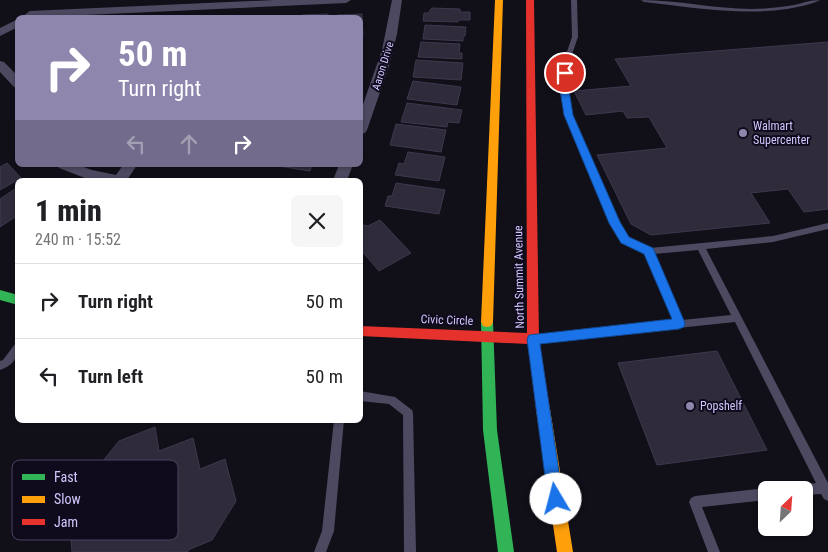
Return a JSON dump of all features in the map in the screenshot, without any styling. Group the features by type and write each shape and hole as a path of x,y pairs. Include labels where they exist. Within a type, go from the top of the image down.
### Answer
{"main road":[{"path":"499,0 486,336 490,430 506,552"},
{"name":"North Summit Avenue","path":"530,0 534,339 565,552"},
{"path":"0,295 15,299"},
{"name":"Civic Circle","path":"363,331 534,339"}],"street":[{"path":"47,15 346,0"},
{"name":"Aaron Drive","path":"363,122 382,72 392,33 397,0"},
{"path":"0,33 15,24"},
{"path":"0,65 15,81"},
{"path":"69,167 90,175 105,178"},
{"path":"121,178 129,167"}],"lane":[{"path":"574,0 575,37 566,63 564,90 568,115 619,233 625,240 649,251 773,239 828,226"},
{"path":"644,0 716,9 755,11 784,9 817,0"},
{"path":"700,247 826,491 813,490"},
{"path":"649,251 679,323"},
{"path":"534,339 737,318"},
{"path":"3,365 15,351"},
{"path":"363,396 391,400 408,413 410,552"},
{"path":"320,552 328,532 339,423"},
{"path":"714,552 694,502 758,495"}],"building":[{"path":"432,8 460,9 460,12 470,12 470,20 458,20 458,22 423,21 424,13 428,13"},
{"path":"425,25 466,27 465,36 463,36 463,41 423,39"},
{"path":"421,42 460,44 459,53 462,53 462,59 418,57"},
{"name":"Walmart Supercenter","path":"828,42 828,209 804,212 788,189 751,193 770,223 651,235 631,224 597,155 667,148 649,117 627,118 623,111 586,115 574,91 631,86 615,59"},
{"path":"416,60 463,63 461,80 413,77"},
{"path":"413,81 461,87 457,105 407,99"},
{"path":"407,103 462,110 459,123 448,122 447,127 401,122"},
{"path":"396,124 446,130 441,152 390,145"},
{"path":"408,152 445,157 439,181 395,175 399,163 404,164"},
{"path":"7,163 21,178 15,178 15,181 0,190 0,167"},
{"path":"285,167 311,167 310,171"},
{"path":"396,183 445,190 439,214 385,206 388,196 392,196"},
{"path":"15,189 15,217 0,227 0,199"},
{"path":"380,220 411,253 379,271 363,252 363,226 368,226"},
{"name":"Popshelf","path":"717,351 767,450 657,465 618,363"},
{"path":"155,427 159,451 193,438 200,469 225,459 236,501 212,540 188,550 188,552 72,552 71,540 178,540 178,460 104,460 119,441"}],"traffic: fast":[{"path":"0,295 15,299"},
{"path":"487,322 490,430 506,552"}],"traffic: slow":[{"path":"487,322 499,0"},
{"path":"543,409 565,552"}],"traffic: jam":[{"path":"530,0 533,339 543,409"},
{"path":"363,331 533,339"}],"place":[{"name":"Walmart Supercenter","path":"743,133"},
{"name":"Popshelf","path":"690,406"}],"route":[{"path":"556,499 534,339 679,323 649,251 625,240 619,233 568,115 564,90 565,73"}]}
